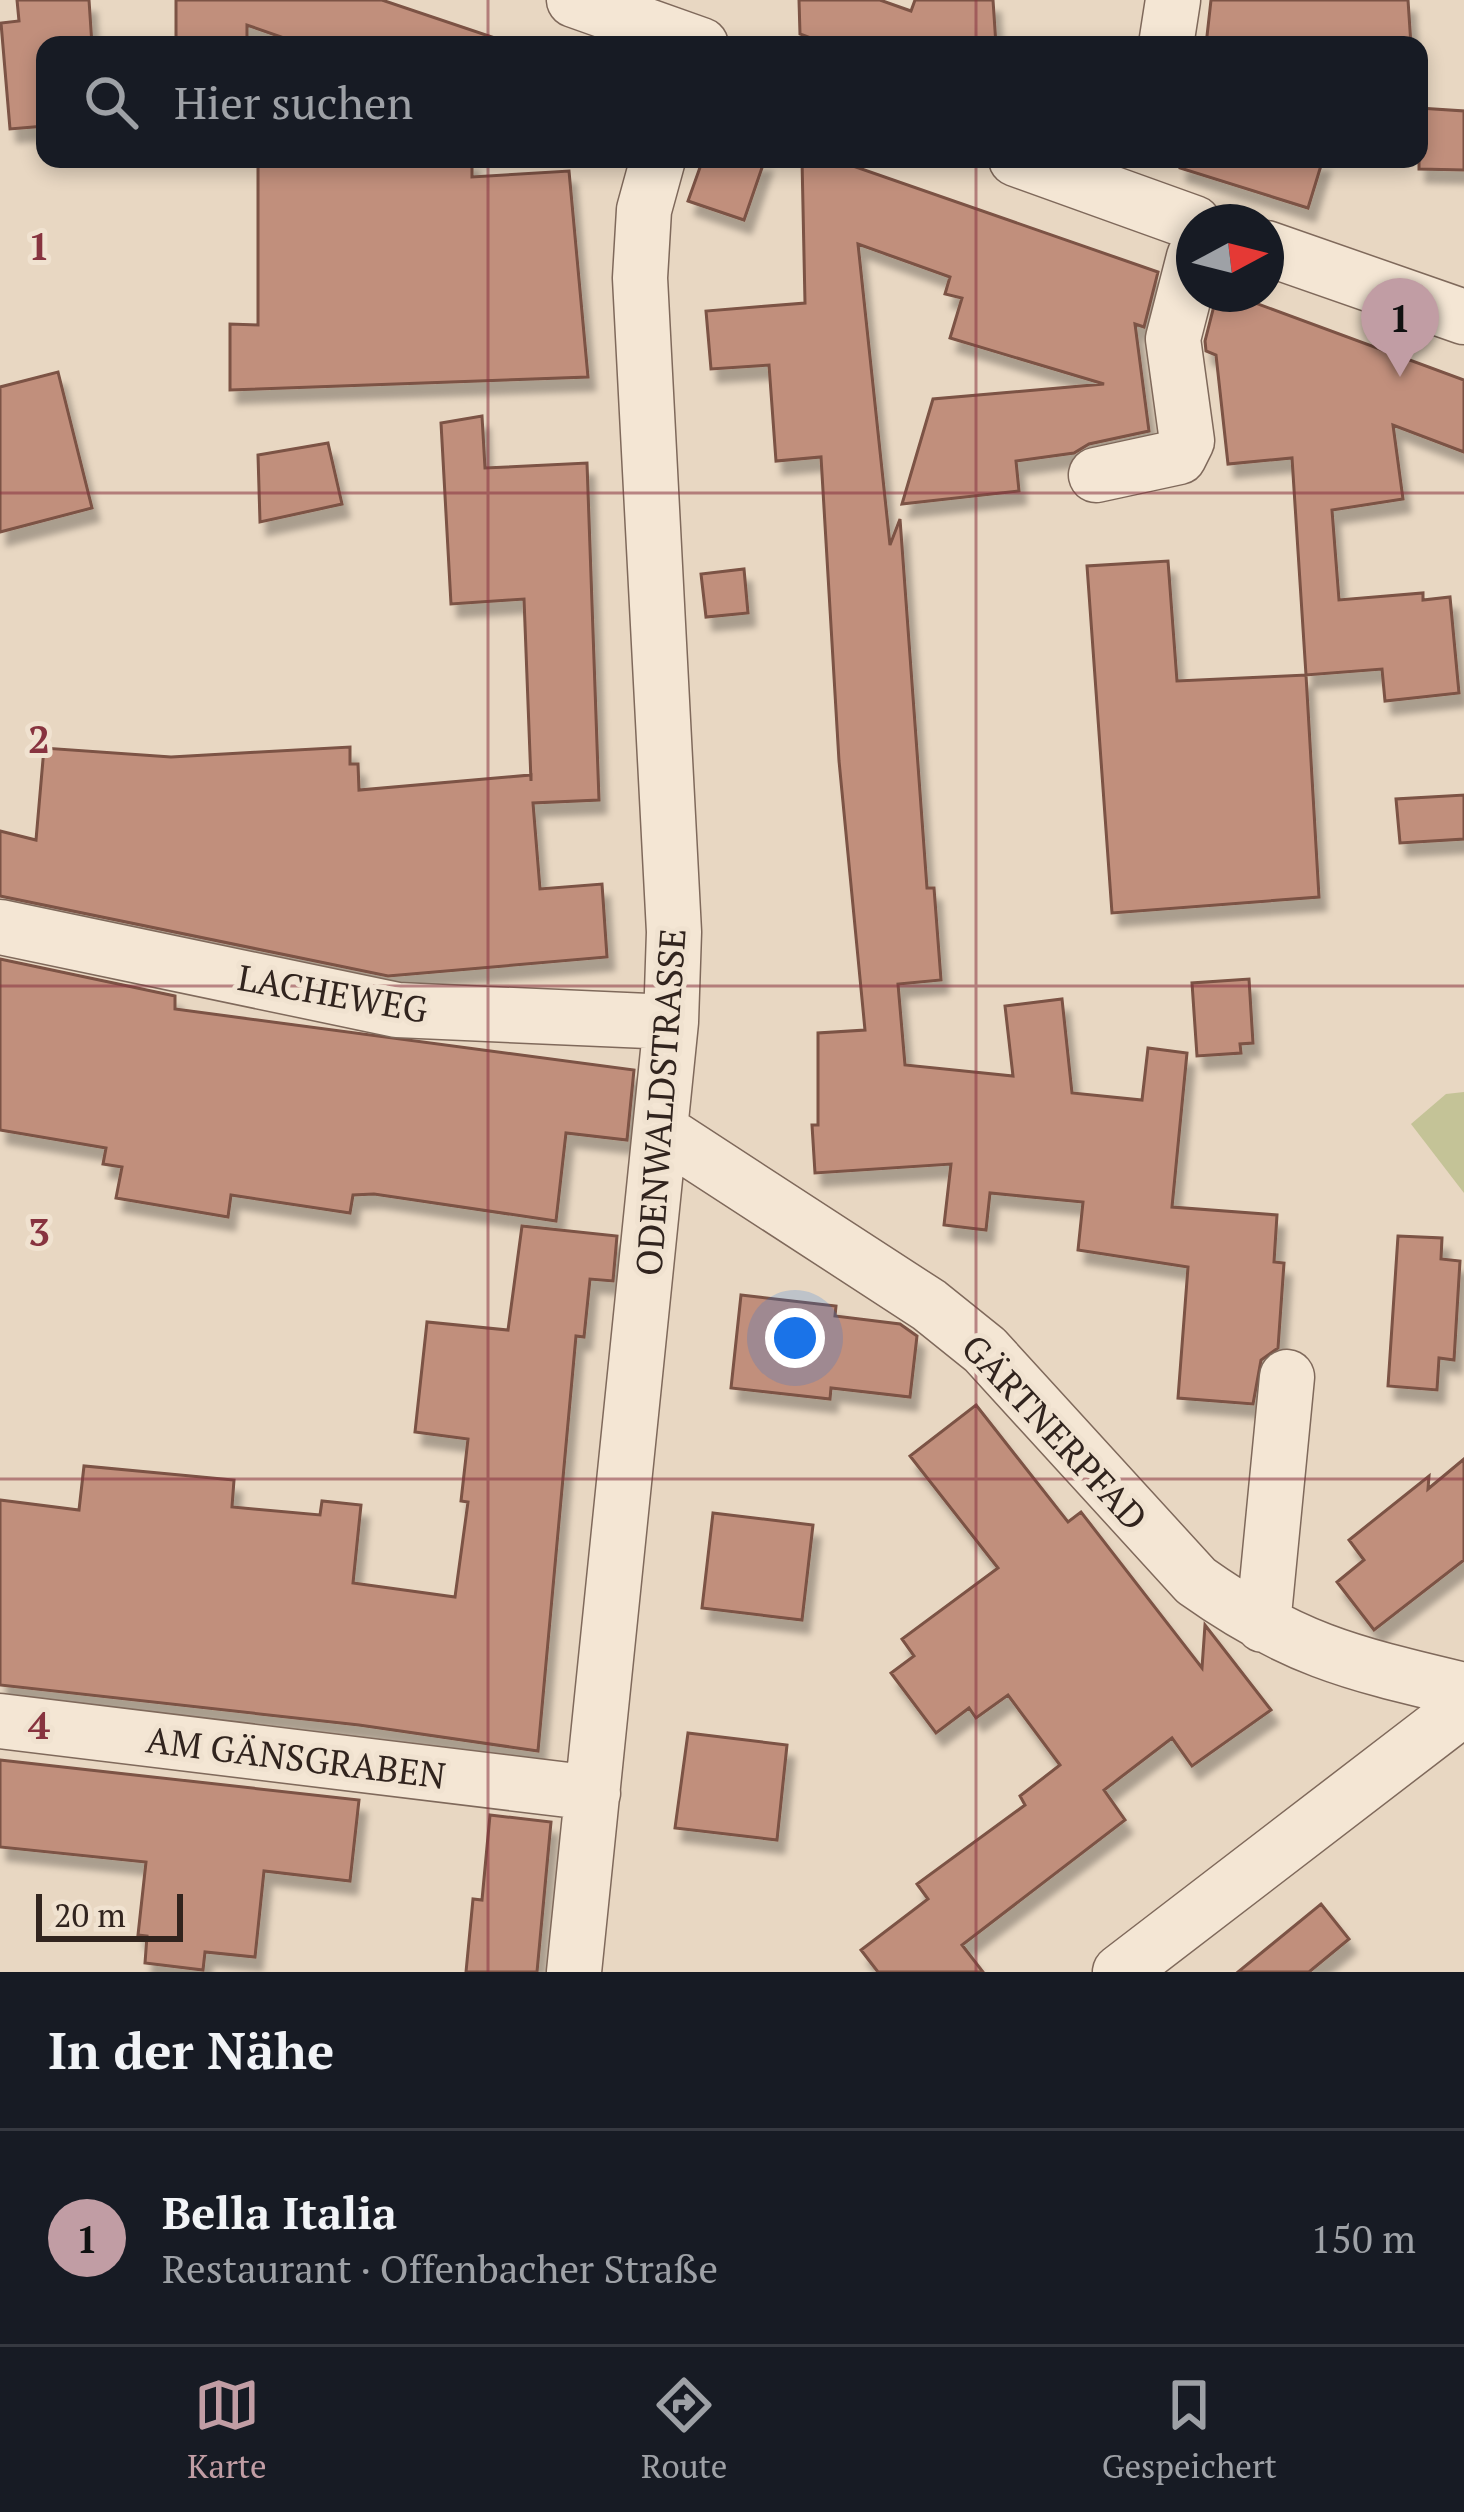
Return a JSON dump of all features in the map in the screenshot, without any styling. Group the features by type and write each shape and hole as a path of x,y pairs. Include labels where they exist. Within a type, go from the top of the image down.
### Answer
{"street":[{"path":"574,0 676,36"},
{"path":"1167,36 1172,0"},
{"name":"ODENWALDSTRASSE","path":"574,1972 671,1022 674,932 640,278 644,210 656,168"},
{"path":"1067,168 1146,182 1176,208"},
{"path":"1284,254 1464,317"},
{"path":"1096,475 1179,457 1186,441 1173,340 1180,312"},
{"name":"LACHEWEG","path":"0,927 398,1010 671,1022"},
{"name":"GÄRTNERPFAD","path":"663,1132 929,1305 985,1350 1196,1581 1263,1624 1331,1658 1464,1690"},
{"path":"1263,1624 1287,1376"},
{"path":"1120,1972 1464,1708"},
{"name":"AM GÄNSGRABEN","path":"0,1721 592,1793"}],"green space":[{"path":"1464,1092 1464,1193 1411,1124 1446,1094"}],"building":[{"path":"17,0 89,0 91,36 36,36 36,127 10,129 1,23 19,21"},
{"path":"176,0 382,0 489,36 278,36 247,25 247,36 176,36"},
{"path":"799,0 880,0 911,11 915,0 993,0 995,36 800,34"},
{"path":"1211,0 1408,0 1410,36 1207,36"},
{"path":"1428,109 1464,111 1464,170 1419,169 1428,168"},
{"path":"258,168 472,168 472,177 569,171 588,377 230,390 230,324 258,325"},
{"path":"700,168 762,168 744,220 688,201"},
{"path":"802,168 859,168 1158,272 1144,327 1135,324 1149,431 1089,444 1074,453 1016,461 1019,491 902,504 933,399 1104,384 950,338 962,298 945,294 950,277 858,244 890,545 900,519 927,888 934,888 941,980 898,984 905,1065 1013,1076 1005,1006 1062,999 1072,1093 1142,1100 1148,1048 1187,1053 1172,1207 1277,1215 1274,1262 1284,1263 1278,1348 1261,1360 1253,1404 1178,1398 1188,1267 1078,1250 1083,1202 990,1193 986,1230 944,1225 951,1164 815,1173 812,1125 818,1125 818,1033 865,1030 839,761 821,457 776,461 769,365 711,369 706,311 805,303"},
{"path":"1180,168 1320,168 1308,208"},
{"path":"1212,312 1280,312 1464,380 1464,452 1393,425 1403,499 1332,510 1339,600 1423,593 1423,600 1450,597 1459,693 1385,701 1382,669 1306,675 1292,458 1228,464 1216,355 1206,351"},
{"path":"58,372 92,508 0,532 0,387"},
{"path":"482,416 485,468 587,463 599,800 533,803 540,889 602,884 607,957 388,976 0,896 0,831 36,840 44,748 171,757 350,747 350,764 358,764 359,790 531,775 524,599 451,604 441,423"},
{"path":"328,443 342,504 260,522 258,455"},
{"path":"1168,561 1177,681 1306,675 1319,897 1112,913 1087,566"},
{"path":"744,569 748,613 706,617 701,574"},
{"path":"1464,795 1464,839 1400,843 1396,799"},
{"path":"0,959 175,996 175,1009 634,1070 627,1140 566,1133 556,1221 374,1194 353,1195 350,1213 231,1195 228,1217 116,1198 122,1167 103,1164 106,1148 0,1130"},
{"path":"1249,979 1253,1043 1240,1044 1241,1053 1197,1056 1192,983"},
{"path":"522,1226 617,1236 613,1281 590,1279 584,1337 576,1336 538,1751 359,1725 0,1685 0,1500 79,1510 84,1466 234,1480 232,1507 320,1515 322,1501 361,1505 353,1583 455,1597 468,1502 461,1501 468,1439 415,1432 427,1322 508,1330"},
{"path":"1398,1236 1442,1238 1441,1259 1460,1261 1454,1360 1439,1358 1437,1390 1388,1386"},
{"path":"741,1295 836,1306 835,1316 900,1324 917,1336 910,1397 831,1388 830,1399 731,1388"},
{"path":"976,1405 1068,1522 1081,1512 1202,1668 1205,1625 1271,1710 1192,1766 1172,1738 1104,1790 1125,1820 962,1945 983,1972 878,1972 861,1950 928,1899 917,1884 1025,1805 1020,1796 1060,1765 1008,1695 976,1718 969,1708 936,1733 891,1673 914,1656 902,1639 998,1568 910,1456"},
{"path":"1464,1459 1464,1560 1374,1630 1337,1582 1364,1560 1349,1540 1429,1476 1428,1489"},
{"path":"713,1513 813,1525 802,1620 702,1608"},
{"path":"688,1733 787,1745 777,1840 675,1828"},
{"path":"0,1760 359,1800 350,1881 264,1871 255,1957 205,1952 203,1970 145,1963 147,1936 138,1935 146,1862 0,1847"},
{"path":"490,1815 551,1822 537,1972 466,1972 473,1899 482,1900"},
{"path":"1321,1904 1349,1939 1309,1972 1238,1972"}],"place":[{"name":"Bella Italia","path":"1400,377"}]}
